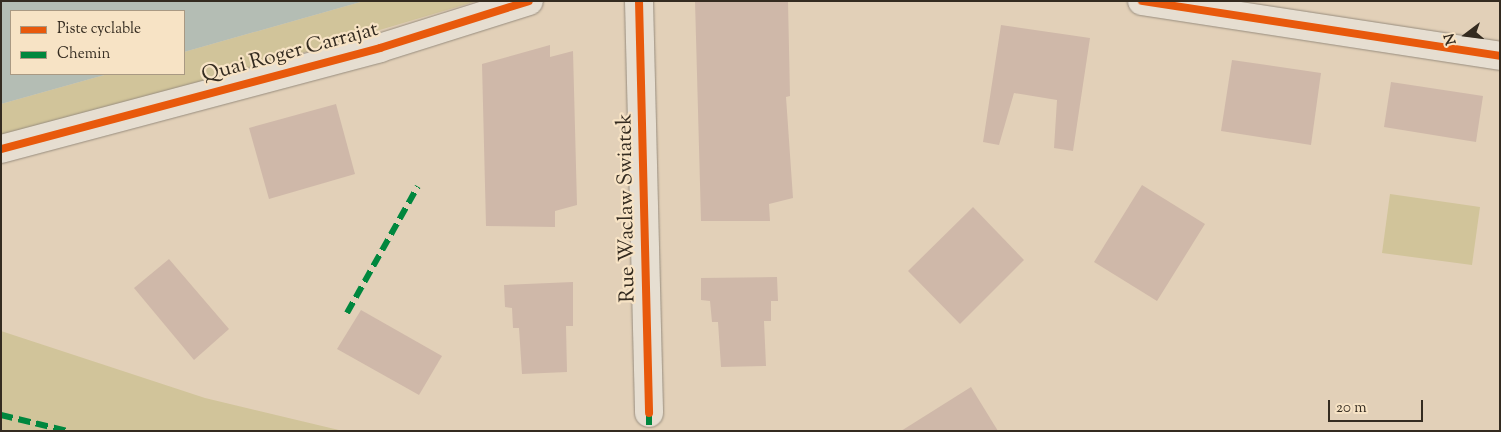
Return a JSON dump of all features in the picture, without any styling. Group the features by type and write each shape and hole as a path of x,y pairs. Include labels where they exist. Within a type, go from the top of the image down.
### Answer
{"street":[{"name":"Quai Roger Carrajat","path":"1,149 380,48 529,1"},
{"name":"Rue Waclaw Swiatek","path":"639,1 648,413"},
{"path":"1142,1 1500,56"}],"shaded area":[{"path":"1,1 364,1 185,52 185,10 10,10 10,75 104,75 1,104"},
{"path":"364,1 477,1 1,143 1,104 104,75 185,75 185,52"},
{"path":"1390,194 1480,207 1472,265 1382,253"},
{"path":"1,331 205,398 343,431 1,431"}],"building":[{"path":"695,1 788,1 790,96 786,97 793,198 769,204 770,221 701,221"},
{"path":"1001,25 1090,38 1073,151 1054,148 1057,100 1014,93 999,145 983,142"},
{"path":"550,45 550,57 573,51 577,205 555,211 555,227 486,226 482,64"},
{"path":"1232,60 1321,73 1311,145 1221,131"},
{"path":"1391,82 1483,96 1476,142 1384,127"},
{"path":"336,104 355,174 269,199 249,128"},
{"path":"1142,185 1205,224 1157,301 1094,262"},
{"path":"973,207 1024,260 960,324 908,271"},
{"path":"169,259 229,329 194,360 134,288"},
{"path":"777,277 778,301 771,301 771,321 764,321 766,366 721,367 718,322 712,322 710,301 701,300 701,278"},
{"path":"573,282 573,326 566,326 567,372 522,374 519,328 513,328 512,308 505,307 504,285"},
{"path":"361,310 442,356 419,395 337,349"},
{"path":"971,387 998,431 901,431"}],"marked path":[{"path":"347,313 418,186"},
{"path":"649,413 649,431"},
{"path":"1,415 67,431"}],"cycle path":[{"path":"1,149 380,48 529,1"},
{"path":"639,1 649,413"},
{"path":"1142,1 1500,56"}]}
